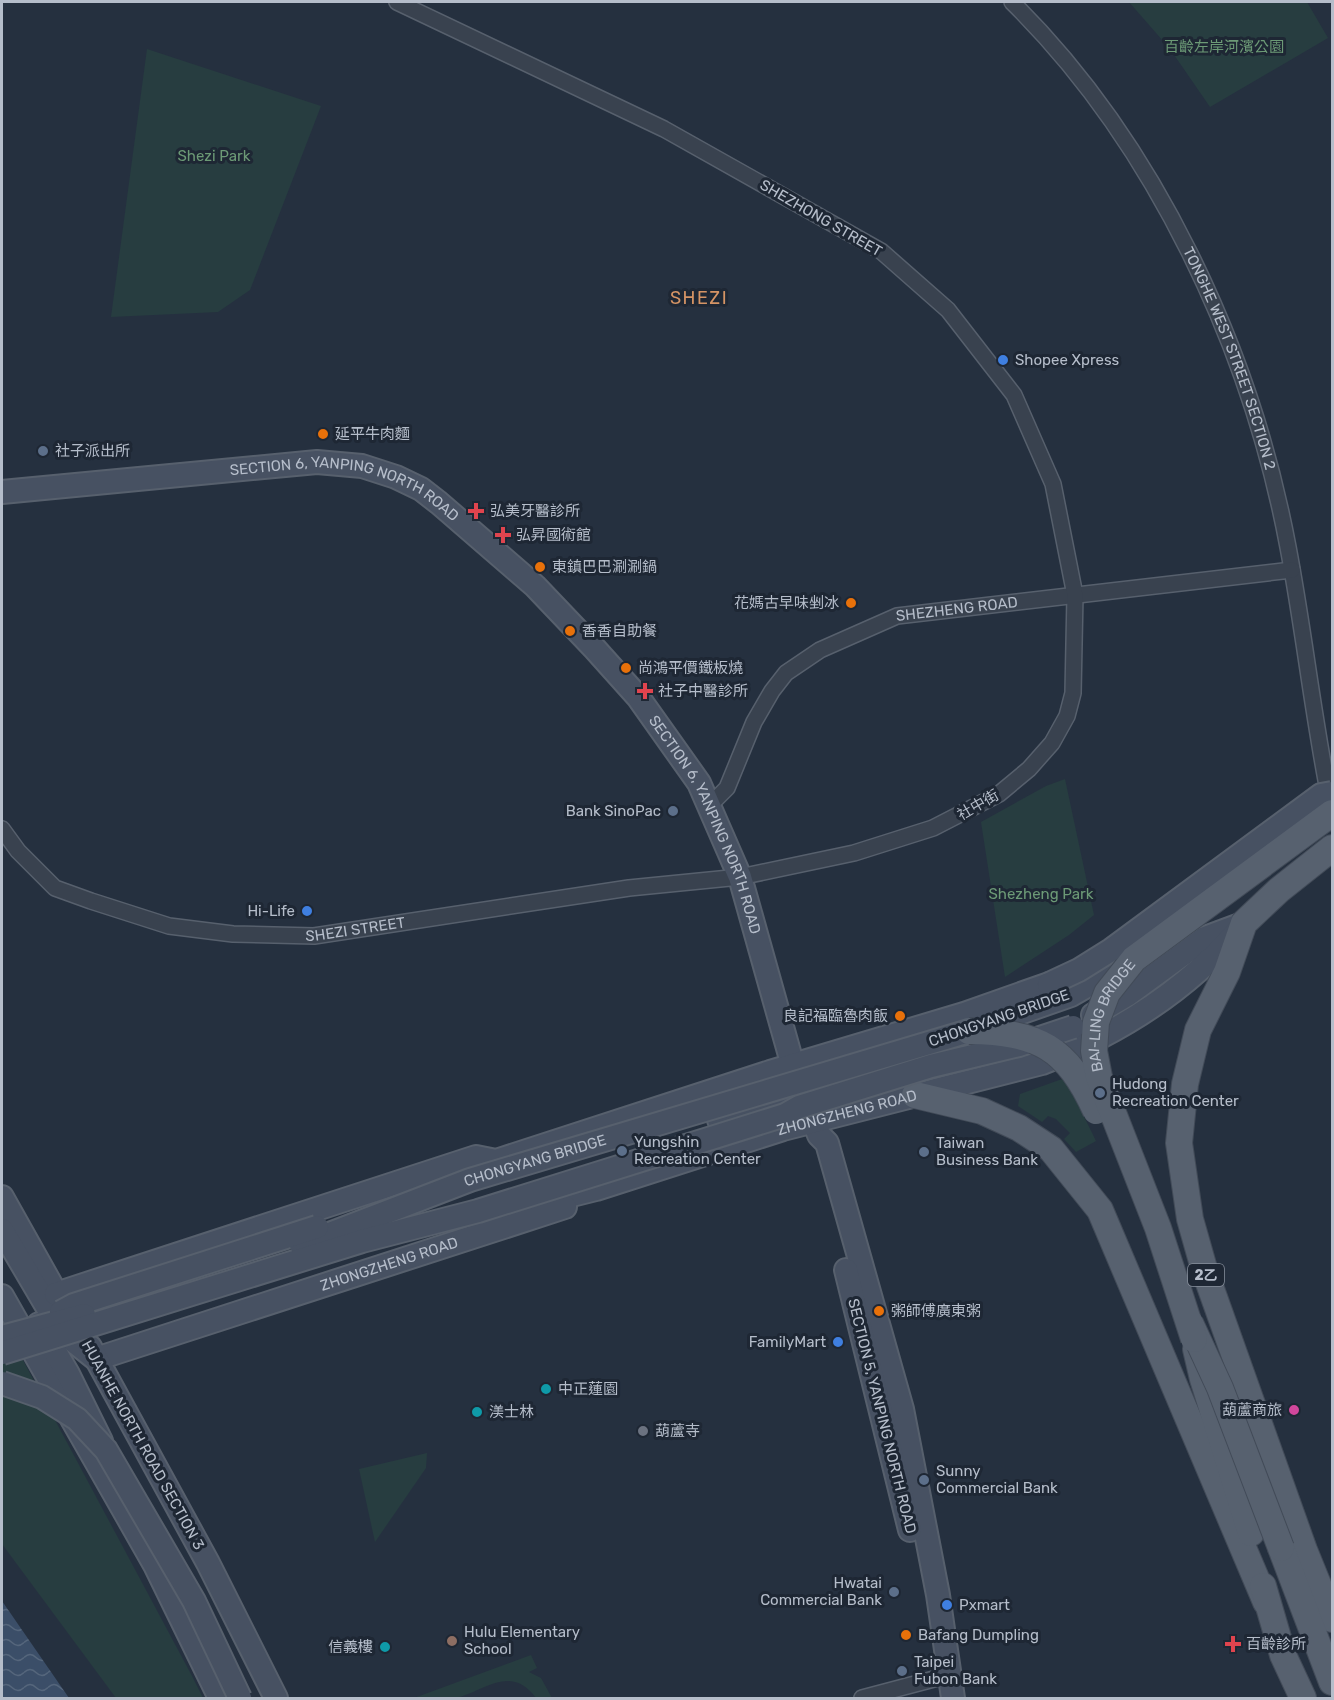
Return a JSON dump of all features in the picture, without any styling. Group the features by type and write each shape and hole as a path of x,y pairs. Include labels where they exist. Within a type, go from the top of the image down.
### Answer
{"main road":[{"name":"SECTION 6, YANPING NORTH ROAD","path":"2,492 292,463 362,466 396,477 421,489 535,585 638,697 699,783 711,804 740,877 793,1066"},
{"name":"BAI-LING BRIDGE","path":"863,1044 1049,984 1078,970 1111,950 1321,795 1332,793"},
{"name":"BAI-LING BRIDGE","path":"1266,1602 1246,1511 1203,1379 1194,1339 1158,1228 1099,1077 1094,1051 1096,1022 1107,993 1134,958 1332,813"},
{"path":"1244,923 1326,853"},
{"name":"CHONGYANG BRIDGE","path":"2,1336 36,1336 362,1241 478,1211 785,1115 811,1121 931,1066 1019,1045 1073,1027 1127,995 1205,938 1244,923"},
{"name":"ZHONGZHENG ROAD","path":"96,1359 574,1204 582,1193 811,1121 1042,1063 1077,1050 1176,990 1213,959 1244,923"},
{"name":"2乙","path":"1244,923 1227,972 1198,1030 1185,1084 1179,1143 1190,1219 1205,1272 1304,1550 1332,1619"},
{"name":"CHONGYANG BRIDGE","path":"2,1353 36,1336 353,1227 470,1180 969,1031 1071,995 1134,958"},
{"path":"969,1031 1005,1031 1031,1038 1062,1057 1083,1082 1220,1388 1332,1682"},
{"path":"36,1336 74,1305 453,1183 487,1165 863,1044 882,1103"},
{"name":"SECTION 5, YANPING NORTH ROAD","path":"793,1066 811,1121 915,1550 942,1684 953,1698"},
{"path":"915,1095 982,1112 1019,1128 1051,1149 1100,1210 1266,1602"},
{"path":"719,1119 756,1096"},
{"path":"690,1100 706,1154"},
{"path":"70,1329 271,1262 719,1119 735,1118 782,1105 811,1121"},
{"path":"56,1294 476,1157 487,1165"},
{"path":"36,1336 78,1343 499,1211 516,1210 568,1194 582,1193"},
{"name":"HUANHE NORTH ROAD SECTION 3","path":"2,1197 56,1294 70,1329 96,1359 208,1563 276,1698"},
{"path":"2,1230 70,1329 68,1374 62,1406"},
{"path":"2,1256 68,1374 145,1530 155,1565"},
{"path":"2,1296 62,1406 155,1565 220,1698"},
{"path":"2,1383 42,1397 77,1419 106,1450 194,1601 240,1698"},
{"name":"2乙","path":"1266,1602 1283,1655 1303,1698"}],"street":[{"name":"SHEZHONG STREET","path":"397,2 673,135 880,251 948,310 1014,394 1053,484 1075,595"},
{"name":"TONGHE WEST STREET SECTION 2","path":"1011,2 1047,37 1136,155 1210,297 1259,427 1292,570 1332,813"},
{"name":"SHEZHENG ROAD","path":"711,804 728,787 754,722 772,691 786,673 820,650 897,616 1292,570"},
{"name":"社中街","path":"740,877 854,853 933,828 999,794 1029,769 1052,743 1066,717 1073,693 1075,595"},
{"name":"SHEZI STREET","path":"2,829 18,851 55,888 169,926 232,934 314,936 628,888 740,877"},
{"path":"862,1698 942,1684"}],"green space":[{"name":"百齡左岸河濱公園","path":"1129,2 1307,2 1328,38 1210,107 1170,49"},
{"name":"Shezi Park","path":"147,49 321,106 250,290 218,312 111,317"},
{"name":"Shezheng Park","path":"1065,779 1094,915 1069,935 1005,977 981,822 1046,786"},
{"path":"1065,1078 1096,1141 1076,1152 1064,1139 1070,1133 1056,1119 1048,1116 1042,1122 1018,1106 1020,1094"},
{"path":"2,1321 203,1698 116,1698 2,1544"},
{"path":"427,1453 426,1468 375,1542 359,1469"},
{"path":"531,1655 537,1668 529,1672 541,1678 552,1698 536,1698 527,1688 508,1681 489,1685 457,1698 414,1698"}],"water":[{"path":"2,1601 69,1698 2,1698"}],"place":[{"name":"Shopee Xpress","path":"1003,360"},
{"name":"延平牛肉麵","path":"323,434"},
{"name":"社子派出所","path":"43,451"},
{"name":"弘美牙醫診所","path":"476,511"},
{"name":"弘昇國術館","path":"503,535"},
{"name":"東鎮巴巴涮涮鍋","path":"540,567"},
{"name":"花媽古早味剉冰","path":"851,603"},
{"name":"香香自助餐","path":"570,631"},
{"name":"尚鴻平價鐵板燒","path":"626,668"},
{"name":"社子中醫診所","path":"645,691"},
{"name":"Bank SinoPac","path":"673,811"},
{"name":"Hi-Life","path":"307,911"},
{"name":"良記福臨魯肉飯","path":"900,1016"},
{"name":"Hudong Recreation Center","path":"1100,1093"},
{"name":"Yungshin Recreation Center","path":"622,1151"},
{"name":"Taiwan Business Bank","path":"924,1152"},
{"name":"粥師傅廣東粥","path":"879,1311"},
{"name":"FamilyMart","path":"838,1342"},
{"name":"中正蓮園","path":"546,1389"},
{"name":"葫蘆商旅","path":"1294,1410"},
{"name":"渼士林","path":"477,1412"},
{"name":"葫蘆寺","path":"643,1431"},
{"name":"Sunny Commercial Bank","path":"924,1480"},
{"name":"Hwatai Commercial Bank","path":"894,1592"},
{"name":"Pxmart","path":"947,1605"},
{"name":"Bafang Dumpling","path":"906,1635"},
{"name":"Hulu Elementary School","path":"452,1641"},
{"name":"百齡診所","path":"1233,1644"},
{"name":"信義樓","path":"385,1647"},
{"name":"Taipei Fubon Bank","path":"902,1671"}],"district":[{"name":"SHEZI","path":"699,298"}]}
